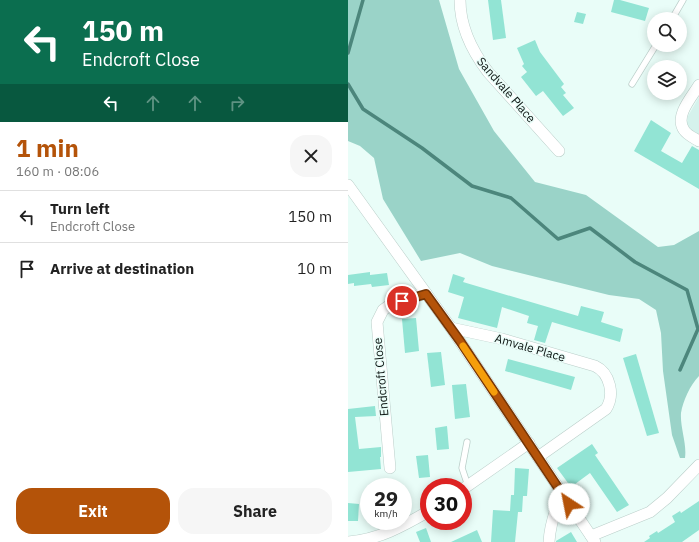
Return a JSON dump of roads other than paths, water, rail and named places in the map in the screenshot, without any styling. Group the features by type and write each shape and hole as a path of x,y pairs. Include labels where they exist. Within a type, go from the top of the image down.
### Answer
{"street":[{"name":"Sandvale Place","path":"460,0 462,19 471,46 478,60 560,151"},
{"path":"699,85 682,114 681,121 685,132 699,142"},
{"path":"348,185 451,328 593,539 650,512 667,498 699,465"},
{"name":"Endcroft Close","path":"390,468 377,322 383,310 390,305 426,294"},
{"name":"Amvale Place","path":"451,328 502,339 595,366 606,375 611,390 611,398 606,409 538,457"},
{"path":"472,483 529,443"},
{"path":"549,542 554,512 562,494"},
{"path":"353,542 381,536 420,516"}],"lane":[{"path":"676,12 683,0"},
{"path":"632,84 652,52"},
{"path":"464,478 462,468 467,442"}],"waterway":[{"path":"348,53 363,0"},
{"path":"348,84 363,109 422,148 472,186 511,198 558,239 590,228 635,262 687,290 698,329 680,370"}]}
